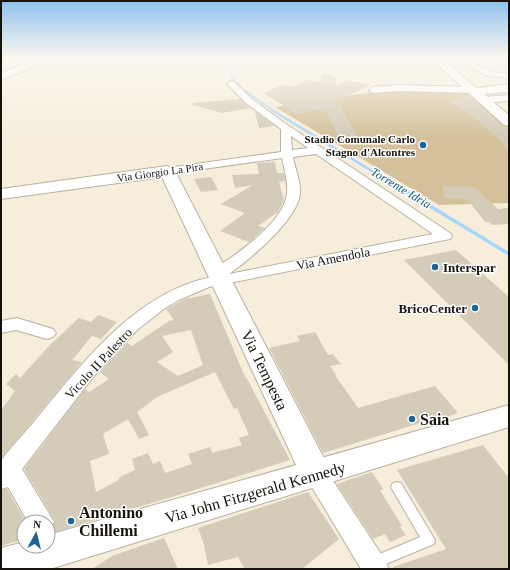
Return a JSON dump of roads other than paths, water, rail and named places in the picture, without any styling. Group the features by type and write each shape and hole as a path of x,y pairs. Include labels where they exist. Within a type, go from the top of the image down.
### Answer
{"street":[{"path":"232,85 249,101 318,150"},
{"path":"466,85 509,122"},
{"path":"373,90 400,88 473,91 509,88"},
{"path":"483,100 509,98"},
{"path":"220,277 228,268 273,230 290,206 293,199 294,190 286,154 286,128"},
{"name":"Via Giorgio La Pira","path":"1,194 318,150"},
{"name":"Via Amendola","path":"220,277 445,236 318,150"},
{"name":"Via Tempesta","path":"166,171 220,277 316,474 374,566"},
{"name":"Vicolo II Palestro","path":"5,474 87,371 131,326 159,304 173,296 220,277"},
{"path":"1,327 18,324 47,333"},
{"name":"Via John Fitzgerald Kennedy","path":"56,542 316,474 509,416"},
{"path":"5,474 30,514"},
{"name":"Via John Fitzgerald Kennedy","path":"1,566 27,554"}],"lane":[{"name":"Via Tempesta","path":"374,566 429,540 397,487"}],"waterway":[{"name":"Torrente Idria","path":"238,85 281,116"},
{"name":"Torrente Idria","path":"280,115 403,190"},
{"name":"Torrente Idria","path":"402,189 509,254"}],"place":[{"name":"Stadio Comunale Carlo Stagno d'Alcontres","path":"423,145"},
{"name":"Interspar","path":"435,267"},
{"name":"BricoCenter","path":"475,308"},
{"name":"Saia","path":"412,419"},
{"name":"Antonino Chillemi","path":"71,521"}]}
